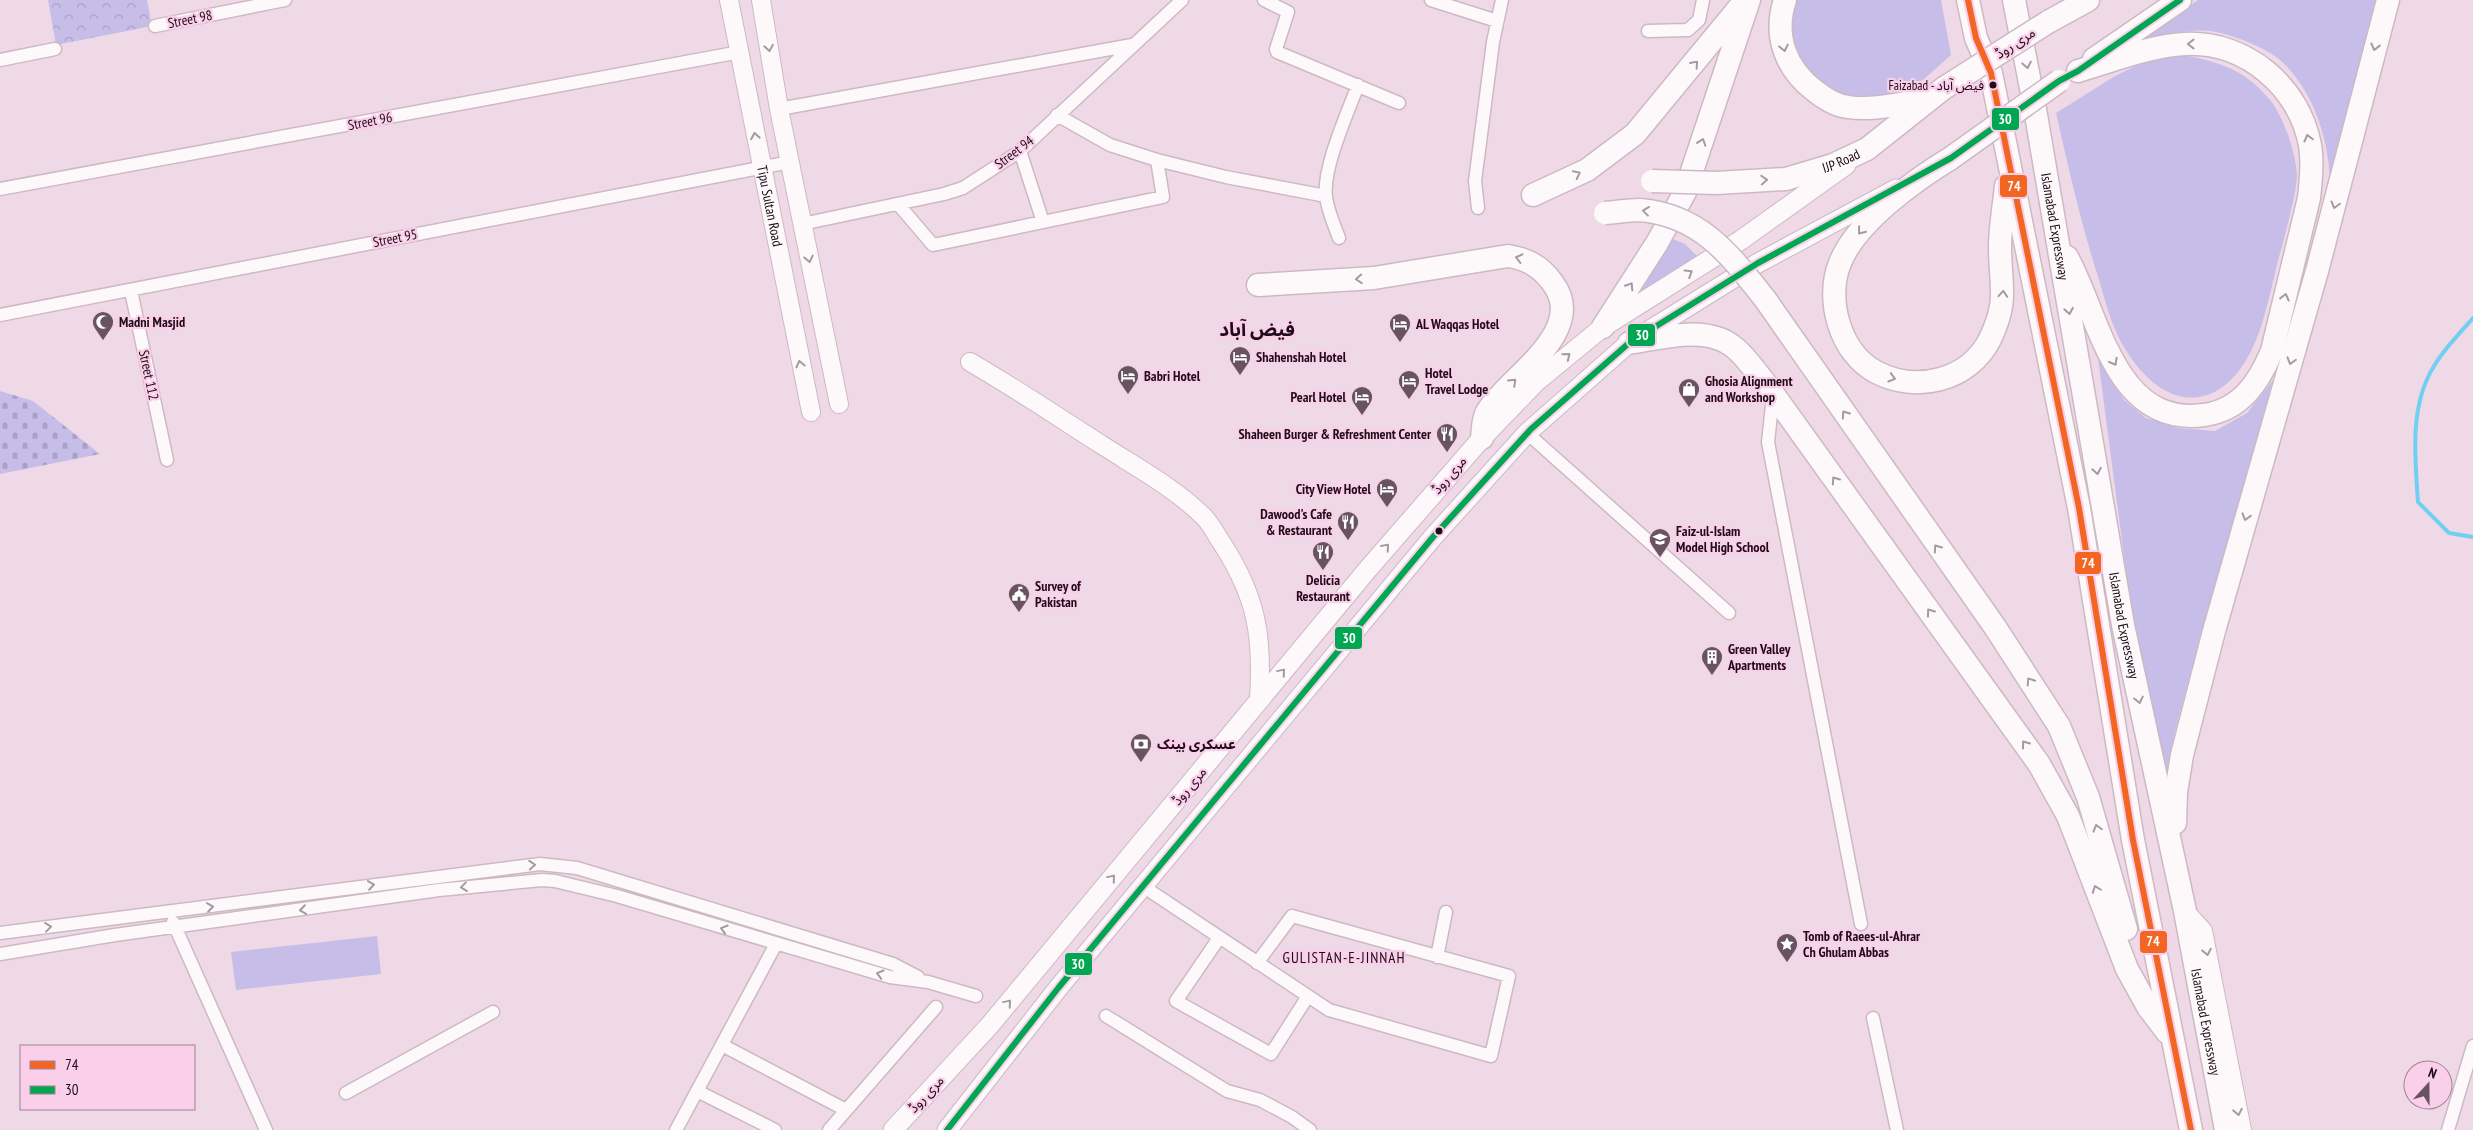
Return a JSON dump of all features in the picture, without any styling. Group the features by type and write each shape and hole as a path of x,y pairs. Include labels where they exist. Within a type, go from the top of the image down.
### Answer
{"highway":[{"path":"1533,195 1587,170 1635,134 1748,0"},
{"path":"1603,327 1657,244 1685,192 1748,0"},
{"path":"1785,0 1781,30 1784,54 1794,72 1826,99 1847,107 1869,108 1936,94"},
{"path":"1955,0 1976,38"},
{"name":"Islamabad Expressway","path":"1968,0 1976,38 1991,73 2008,166 2079,508 2133,840 2191,1130"},
{"name":"Islamabad Expressway","path":"2014,0 2036,109 2123,625 2185,911 2226,1130"},
{"name":"مری روڈ","path":"1936,94 2048,22 2088,0"},
{"name":"مری روڈ","path":"1923,175 1951,158 2180,0"},
{"path":"2172,853 2176,792 2182,756 2214,631 2317,271 2388,0"},
{"path":"2057,239 2076,274 2113,361 2124,380 2138,396 2153,408 2172,416 2208,415 2230,407 2247,394 2262,375 2272,351 2309,198 2312,173 2310,145 2303,121 2292,100 2278,82 2248,57 2208,44 2160,47 2069,76"},
{"name":"IJP Road","path":"1652,182 1716,183 1786,179 1833,165 1867,149 1936,94"},
{"path":"1923,175 1871,218 1849,246 1840,261 1835,278 1833,297 1838,322 1860,359 1875,372 1913,383 1932,382 1964,369 1978,357 1996,326 2004,290 2000,246 2008,166"},
{"path":"1605,213 1638,210 1650,211 1692,226 1716,241 1765,300 1995,627 2059,726 2088,797 2131,947 2172,1039"},
{"path":"1258,285 1374,278 1508,256 1523,258 1541,268 1556,286 1560,297 1562,313 1557,332 1533,363 1499,396 1487,411 1482,438"},
{"path":"1629,343 1696,335 1720,339 1734,347 1774,395 2039,764 2068,816 2127,969 2148,1007 2172,1039"}],"main road":[{"name":"مری روڈ","path":"893,1130 990,1025 1368,569 1482,438 1536,382 1603,327 1741,240 1867,149"},
{"name":"مری روڈ","path":"947,1130 1059,987 1433,537 1527,433 1629,343 1758,263 1923,175"},
{"path":"932,1130 1059,987"},
{"path":"910,1130 990,1025"}],"street":[{"name":"Street 98","path":"155,26 285,0"},
{"name":"Tipu Sultan Road","path":"729,0 760,168 811,412"},
{"path":"761,0 779,109 839,404"},
{"name":"Street 94","path":"802,224 963,188 1020,150 1182,0"},
{"path":"1264,0 1288,12 1276,49 1277,52 1400,103"},
{"path":"1431,0 1497,21"},
{"path":"1478,208 1475,181 1497,21 1502,0"},
{"path":"1648,31 1688,30 1699,20 1703,0"},
{"path":"779,109 1132,45"},
{"path":"0,60 55,49"},
{"name":"Street 96","path":"0,189 740,52"},
{"path":"1338,238 1326,196 1327,179 1335,148 1358,85"},
{"path":"1057,115 1110,145 1157,160 1226,177 1326,196"},
{"path":"1020,150 1043,222"},
{"path":"898,204 933,245 1162,197 1157,160"},
{"name":"Street 95","path":"0,315 790,162"},
{"name":"Street 112","path":"131,291 167,460"},
{"path":"970,362 1006,383 1158,481 1205,518 1240,571 1256,616 1261,664 1259,699"},
{"path":"1774,395 1768,442 1861,924"},
{"path":"1527,433 1729,613"},
{"path":"0,933 169,913 473,871 540,864 586,871 827,943 892,964 928,982"},
{"path":"0,954 115,935 439,890 542,880 617,896 890,977 928,982 976,996"},
{"path":"1144,886 1257,963 1329,1010 1491,1056 1509,976 1292,916 1257,963"},
{"path":"2185,911 2203,931 2242,1130"},
{"path":"1437,957 1446,912"},
{"path":"169,913 266,1130"},
{"path":"1220,938 1176,1001 1271,1054 1308,996"},
{"path":"676,1130 776,944"},
{"path":"830,1130 936,1007"},
{"path":"346,1094 494,1012"},
{"path":"1106,1016 1227,1092 1260,1100 1291,1124 1310,1130"},
{"path":"1873,1018 1897,1130"},
{"path":"2172,1039 2180,1130"},
{"path":"722,1045 846,1110"},
{"path":"2448,1130 2473,1046"},
{"path":"697,1091 775,1130"}],"green space":[{"path":"48,0 147,0 152,26 56,45"},
{"path":"1792,0 1941,0 1951,55 1923,80 1871,100 1844,98 1801,68 1788,21"},
{"path":"2198,0 2379,0 2330,180 2326,147 2317,115 2301,85 2280,60 2244,41 2211,31 2180,32 2139,41"},
{"path":"2184,55 2206,60 2236,71 2263,92 2274,105 2286,130 2297,174 2287,227 2265,315 2253,347 2241,368 2226,384 2211,394 2194,398 2177,396 2161,388 2144,374 2129,355 2115,330 2087,241 2056,113 2115,76 2148,60"},
{"path":"1673,239 1685,244 1697,256 1639,294"},
{"path":"2098,358 2124,400 2146,418 2178,428 2215,431 2247,413 2273,380 2173,739 2166,792 2132,617"},
{"path":"0,391 33,401 100,454 0,474"},
{"path":"377,936 381,974 236,990 231,952"}],"waterway":[{"path":"2473,318 2442,353 2426,382 2417,415 2415,450 2418,502 2449,533 2473,537"}],"transit line":[{"name":"74","path":"1968,0 1976,38 1991,73 2079,508 2133,840 2191,1130"},
{"name":"30","path":"947,1130 1059,987 1433,537 1531,429 1629,343 1758,263 1951,158 2059,81 2078,71 2180,0"}],"place":[{"name":"Faizabad - فیض آباد","path":"1993,85"},
{"name":"Madni Masjid","path":"103,341"},
{"name":"AL Waqqas Hotel","path":"1400,343"},
{"name":"Shahenshah Hotel","path":"1240,376"},
{"name":"Babri Hotel","path":"1128,395"},
{"name":"Hotel Travel Lodge","path":"1409,400"},
{"name":"Ghosia Alignment and Workshop","path":"1689,408"},
{"name":"Pearl Hotel","path":"1362,416"},
{"name":"Shaheen Burger & Refreshment Center","path":"1447,453"},
{"name":"City View Hotel","path":"1387,508"},
{"name":"Dawood's Cafe & Restaurant","path":"1348,541"},
{"name":"Faiz-ul-Islam Model High School","path":"1660,558"},
{"name":"Delicia Restaurant","path":"1323,571"},
{"name":"Survey of Pakistan","path":"1019,613"},
{"name":"Green Valley Apartments","path":"1712,676"},
{"name":"عسکری بینک","path":"1141,763"},
{"name":"Tomb of Raees-ul-Ahrar Ch Ghulam Abbas","path":"1787,963"}],"district":[{"name":"فیض آباد","path":"1257,329"},
{"name":"GULISTAN-E-JINNAH","path":"1344,958"}]}
